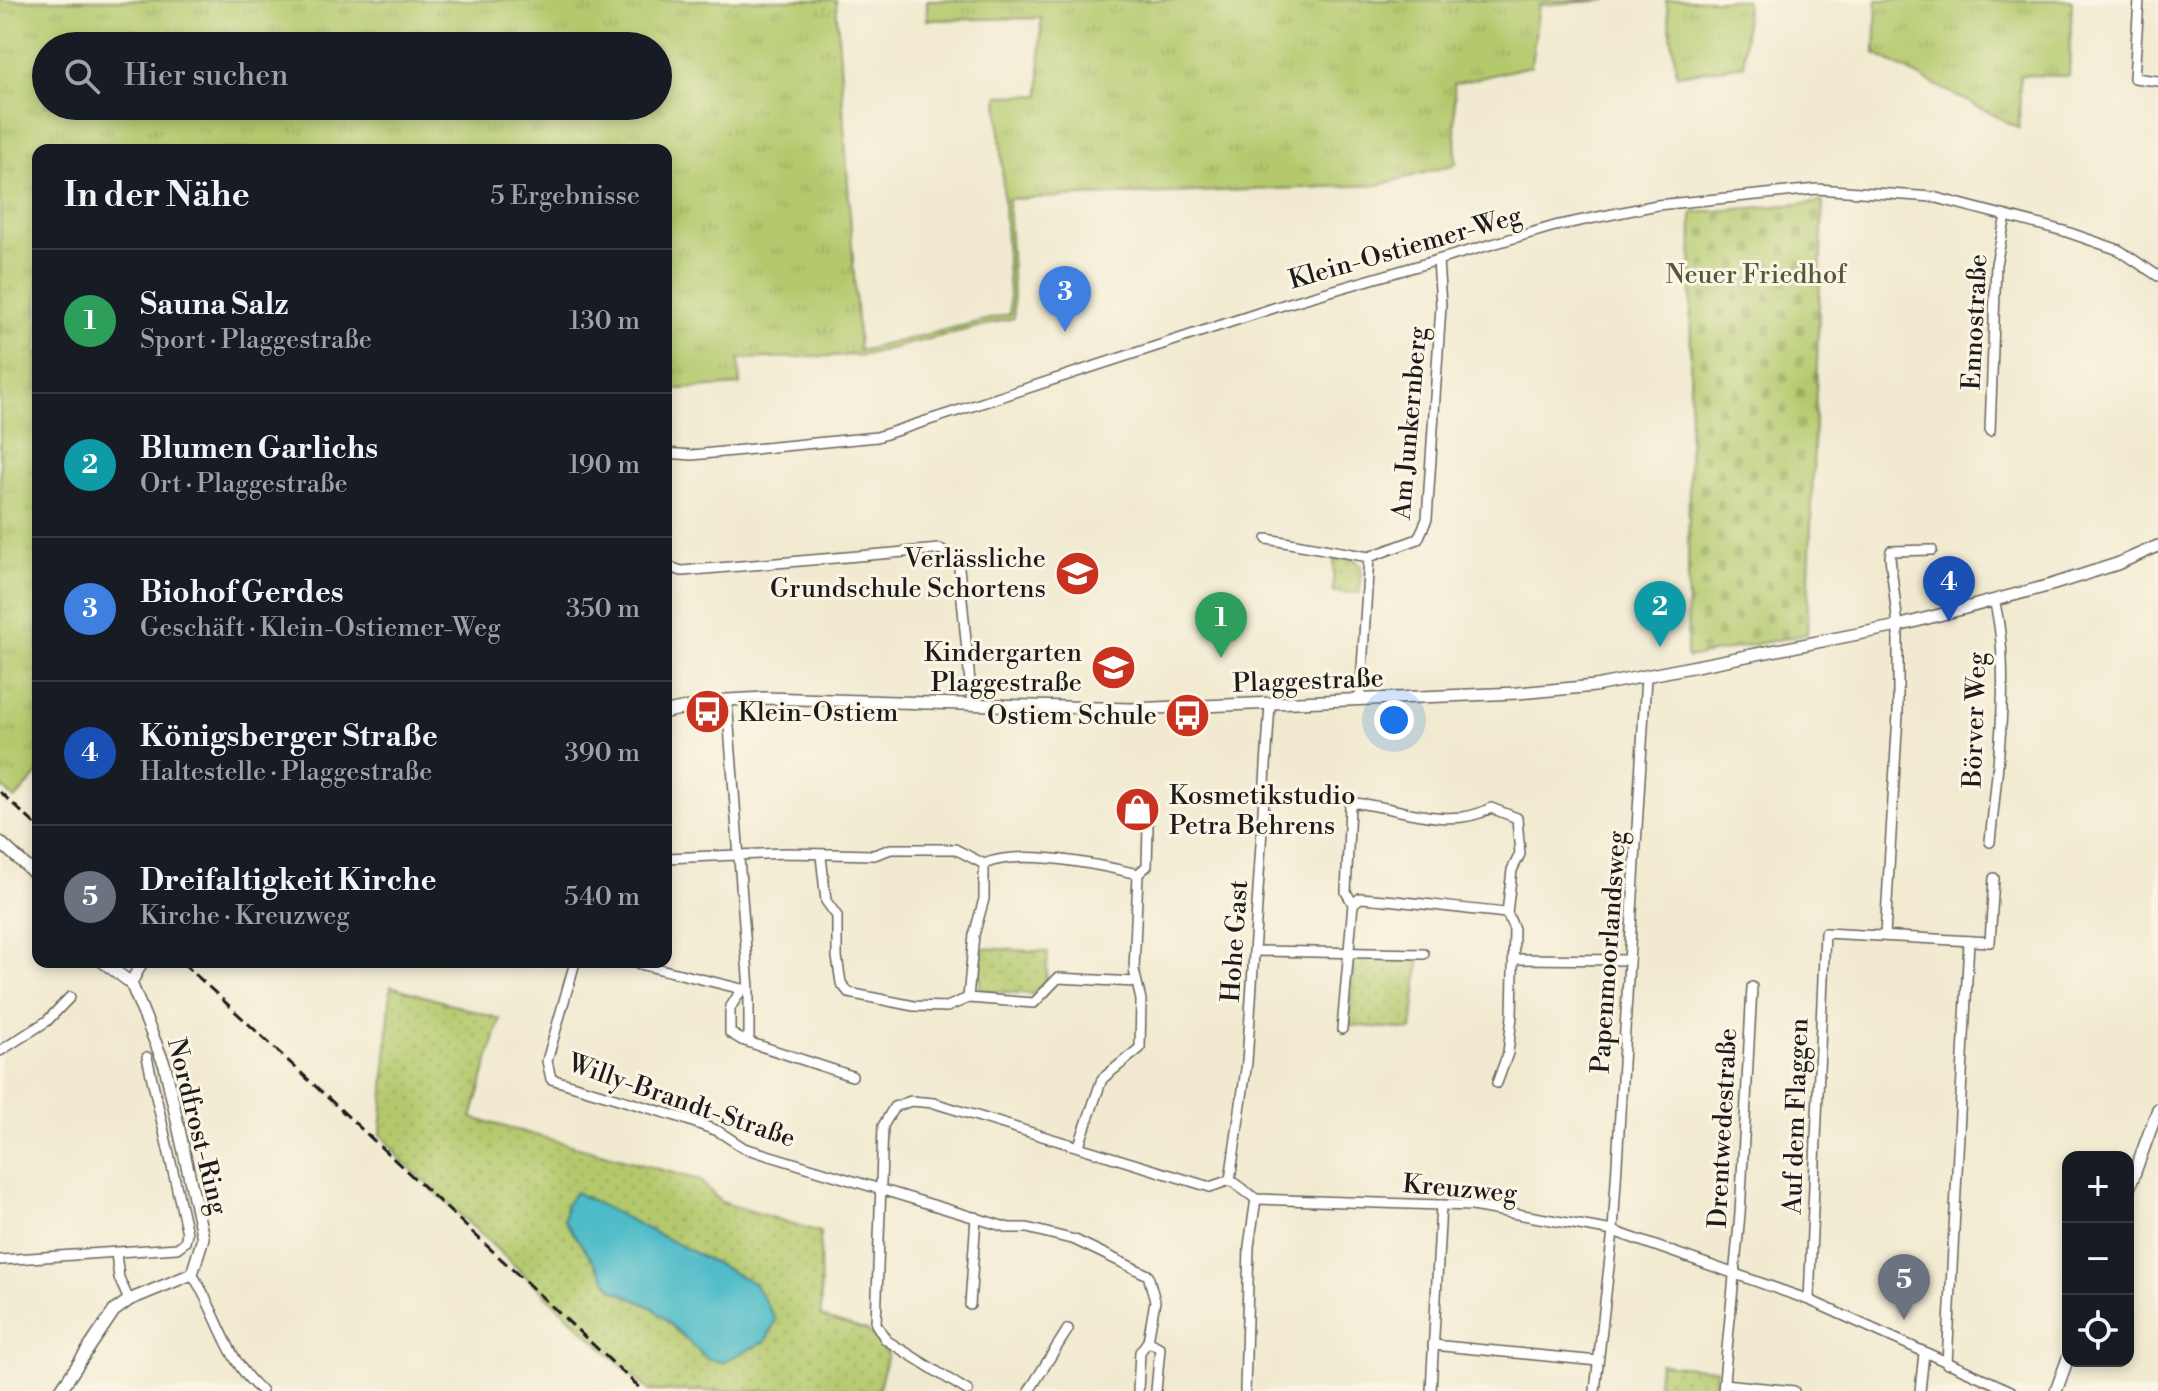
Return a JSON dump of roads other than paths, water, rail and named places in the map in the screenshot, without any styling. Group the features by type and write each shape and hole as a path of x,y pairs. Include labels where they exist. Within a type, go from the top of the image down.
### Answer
{"street":[{"path":"2139,0 2134,78 2158,81"},
{"name":"Klein-Ostiemer-Weg","path":"672,453 692,455 877,437 1018,393 1126,354 1438,260 1555,226 1657,205 1817,189 1933,197 2119,250 2158,276"},
{"name":"Ennostraße","path":"1990,431 1996,264 2006,216"},
{"name":"Am Junkernberg","path":"1369,557 1418,539 1425,530 1441,306 1438,260"},
{"path":"1267,539 1369,557 1360,700"},
{"name":"Plaggestraße","path":"672,711 727,700 803,698 1130,709 1518,693 1646,677 1898,626 2117,564 2158,546"},
{"path":"672,568 682,571 940,549 955,557 959,568 972,703"},
{"path":"1932,550 1891,551 1892,593 1898,626 1898,714 1885,936 1990,942 1994,878"},
{"name":"Börver Weg","path":"1990,842 1998,755 2000,657 1994,600"},
{"name":"Papenmoorlandsweg","path":"1595,1391 1613,1231 1646,677"},
{"path":"727,700 749,1037 742,1040"},
{"name":"Hohe Gast","path":"1230,1180 1247,1062 1270,704"},
{"path":"1342,1029 1353,904 1346,892 1348,812 1355,803 1385,805 1422,816 1472,818 1491,808 1517,818 1520,854 1512,870 1507,913 1514,929 1515,959 1508,1053 1497,1083"},
{"path":"1079,1145 1102,1079 1140,1048 1141,1000 1135,982 1138,874 1147,866 1148,827"},
{"path":"0,842 32,871"},
{"path":"672,858 874,855 891,849 955,849 984,864"},
{"path":"821,856 826,901 837,916 837,957 841,983 849,993 914,1006 947,1007 968,998 1034,1003 1058,978 1135,982"},
{"path":"984,864 998,858 1063,861 1138,874"},
{"path":"968,998 974,935 984,899 984,864"},
{"path":"1353,904 1360,898 1399,900 1424,906 1507,913"},
{"name":"Auf dem Flaggen","path":"1809,1300 1825,933 1885,936"},
{"path":"1947,1364 1969,941"},
{"path":"1256,951 1424,954"},
{"path":"1515,959 1629,960"},
{"path":"111,968 131,983 139,968"},
{"name":"Willy-Brandt-Straße","path":"573,968 547,1061 551,1079 679,1117 718,1131 744,1148 880,1188"},
{"path":"656,968 745,989"},
{"name":"Nordfrost-Ring","path":"131,983 165,1066 203,1238 192,1274"},
{"name":"Drentwedestraße","path":"1724,1388 1736,1272 1752,987"},
{"path":"745,989 733,999 730,1033 742,1040 852,1076"},
{"path":"0,1051 47,1021 70,997"},
{"path":"0,1260 177,1248 185,1242 187,1233 147,1057"},
{"path":"968,1391 886,1340 876,1324 883,1126 894,1107 911,1101 934,1103 1210,1187 1230,1180 1256,1199 1249,1246 1245,1391"},
{"path":"2134,1175 2158,1109"},
{"path":"880,1188 976,1217 1075,1240 1148,1275 1155,1301 1148,1341 1140,1352 1138,1391"},
{"name":"Kreuzweg","path":"1256,1199 1472,1206 1613,1231 1809,1300 2011,1391"},
{"path":"1431,1391 1441,1205"},
{"path":"970,1305 976,1217"},
{"path":"116,1253 119,1278 129,1300"},
{"path":"60,1391 114,1311 129,1300 192,1274 212,1304 234,1356 262,1391"},
{"path":"1029,1391 1068,1329"},
{"path":"1148,1341 1160,1348 1156,1391"},
{"path":"1433,1345 1598,1361"},
{"path":"1920,1391 1924,1353"},
{"path":"2056,1391 2065,1367"},
{"path":"1724,1388 1794,1391"}],"water":[{"path":"575,1192 754,1283 776,1320 766,1341 723,1362 707,1359 653,1308 613,1289 564,1220 566,1205"}],"railway":[{"path":"0,792 32,821"},
{"path":"188,968 643,1391"}],"place":[{"name":"Biohof Gerdes","path":"1065,332"},
{"name":"Verlässliche Grundschule Schortens","path":"1077,573"},
{"name":"Königsberger Straße","path":"1949,622"},
{"name":"Blumen Garlichs","path":"1660,647"},
{"name":"Sauna Salz","path":"1221,658"},
{"name":"Kindergarten Plaggestraße","path":"1113,667"},
{"name":"Klein-Ostiem","path":"707,712"},
{"name":"Ostiem Schule","path":"1188,715"},
{"name":"Kosmetikstudio Petra Behrens","path":"1138,810"},
{"name":"Dreifaltigkeit Kirche","path":"1904,1320"}],"park label":[{"name":"Neuer Friedhof","path":"1756,274"}]}
